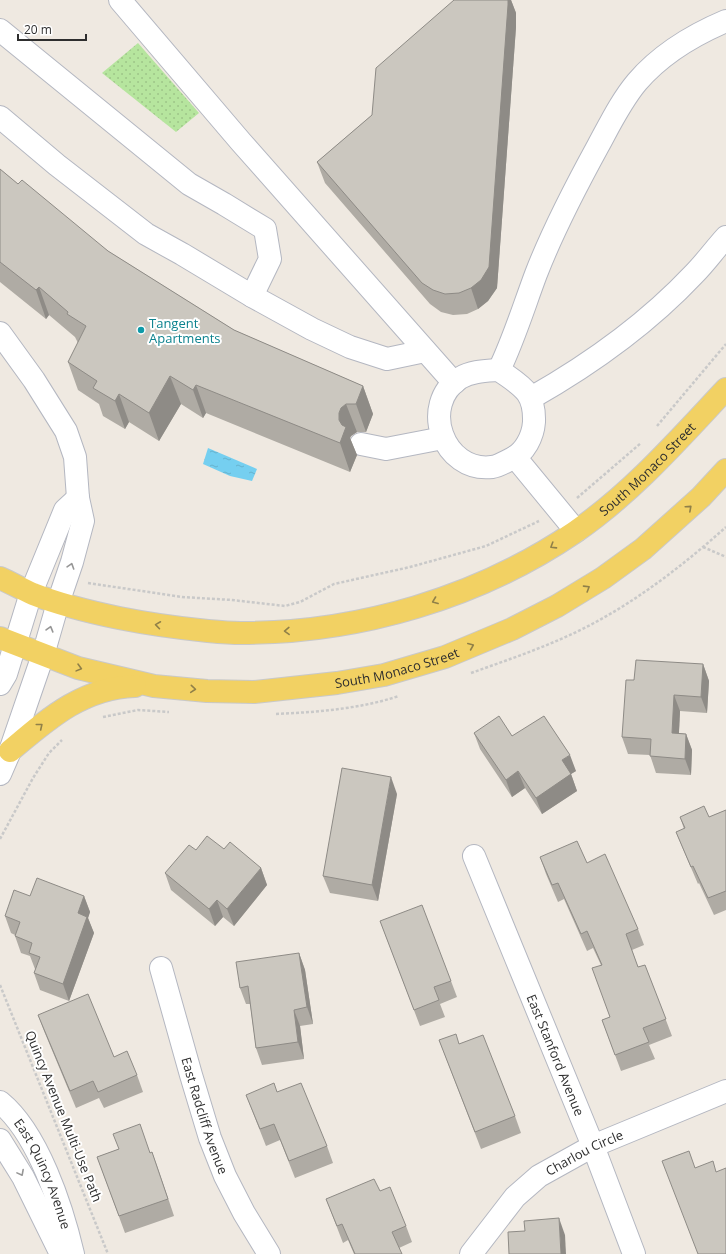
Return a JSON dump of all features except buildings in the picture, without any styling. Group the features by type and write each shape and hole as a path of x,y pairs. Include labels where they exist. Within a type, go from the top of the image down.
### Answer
{"main road":[{"name":"South Monaco Street","path":"30,593 58,603 137,622 181,628 239,633 297,631 326,627 383,616 430,603 491,580 533,558 576,531 616,500 665,454 726,388"},
{"name":"South Monaco Street","path":"7,641 78,668 154,686 207,691 254,692 337,683 384,675 445,657 512,629 557,606 602,578 643,549 701,497 726,470"},
{"path":"0,578 30,593"},
{"path":"10,751 49,719 67,706 83,698 118,687 154,686"}],"street":[{"path":"120,0 240,142 454,384"},
{"path":"499,370 510,347 536,273 565,209 618,108 637,82 657,62 682,43 726,21"},
{"path":"0,30 188,184 265,229 270,259 252,296"},
{"path":"0,117 57,165 146,234 274,309 350,347 387,359 425,352"},
{"path":"531,398 573,373 612,347 652,314 694,274 726,237"},
{"path":"0,333 34,380 66,431 75,457 78,498 83,521 43,655 10,751 0,774"},
{"path":"499,370 519,384 531,398 534,413 534,428 531,438 525,447 515,457 499,465 490,467 472,464 460,458 448,448 443,438 439,418 441,402 454,384 461,378 473,373 499,370"},
{"path":"361,444 386,448 443,438"},
{"path":"515,457 576,531"},
{"path":"0,684 6,674 7,641 30,593 65,510 78,498"},
{"name":"East Stanford Avenue","path":"474,856 593,1146 634,1254"},
{"name":"East Radcliff Avenue","path":"161,968 210,1138 225,1176 244,1213 269,1254"},
{"name":"Charlou Circle","path":"471,1254 515,1196 539,1176 593,1146 726,1090"},
{"name":"East Quincy Avenue","path":"0,1102 10,1110 20,1122 39,1156 62,1214 73,1254"},
{"name":"East Quincy Avenue","path":"0,1140 23,1177 61,1254"}],"path":[{"path":"654,431 726,344"},
{"path":"84,588 86,583 182,597 232,600 285,606 300,602 334,584 410,567 486,546 561,511 643,442"},
{"path":"726,527 703,547 726,557"},
{"path":"0,839 33,778 49,753 65,738"},
{"name":"Quincy Avenue Multi-Use Path","path":"0,985 108,1254"}],"green space":[{"path":"138,43 199,113 176,132 102,73"}],"water":[{"path":"208,448 257,469 252,481 230,476 203,464"}],"place":[{"name":"Tangent Apartments","path":"141,330"}]}
